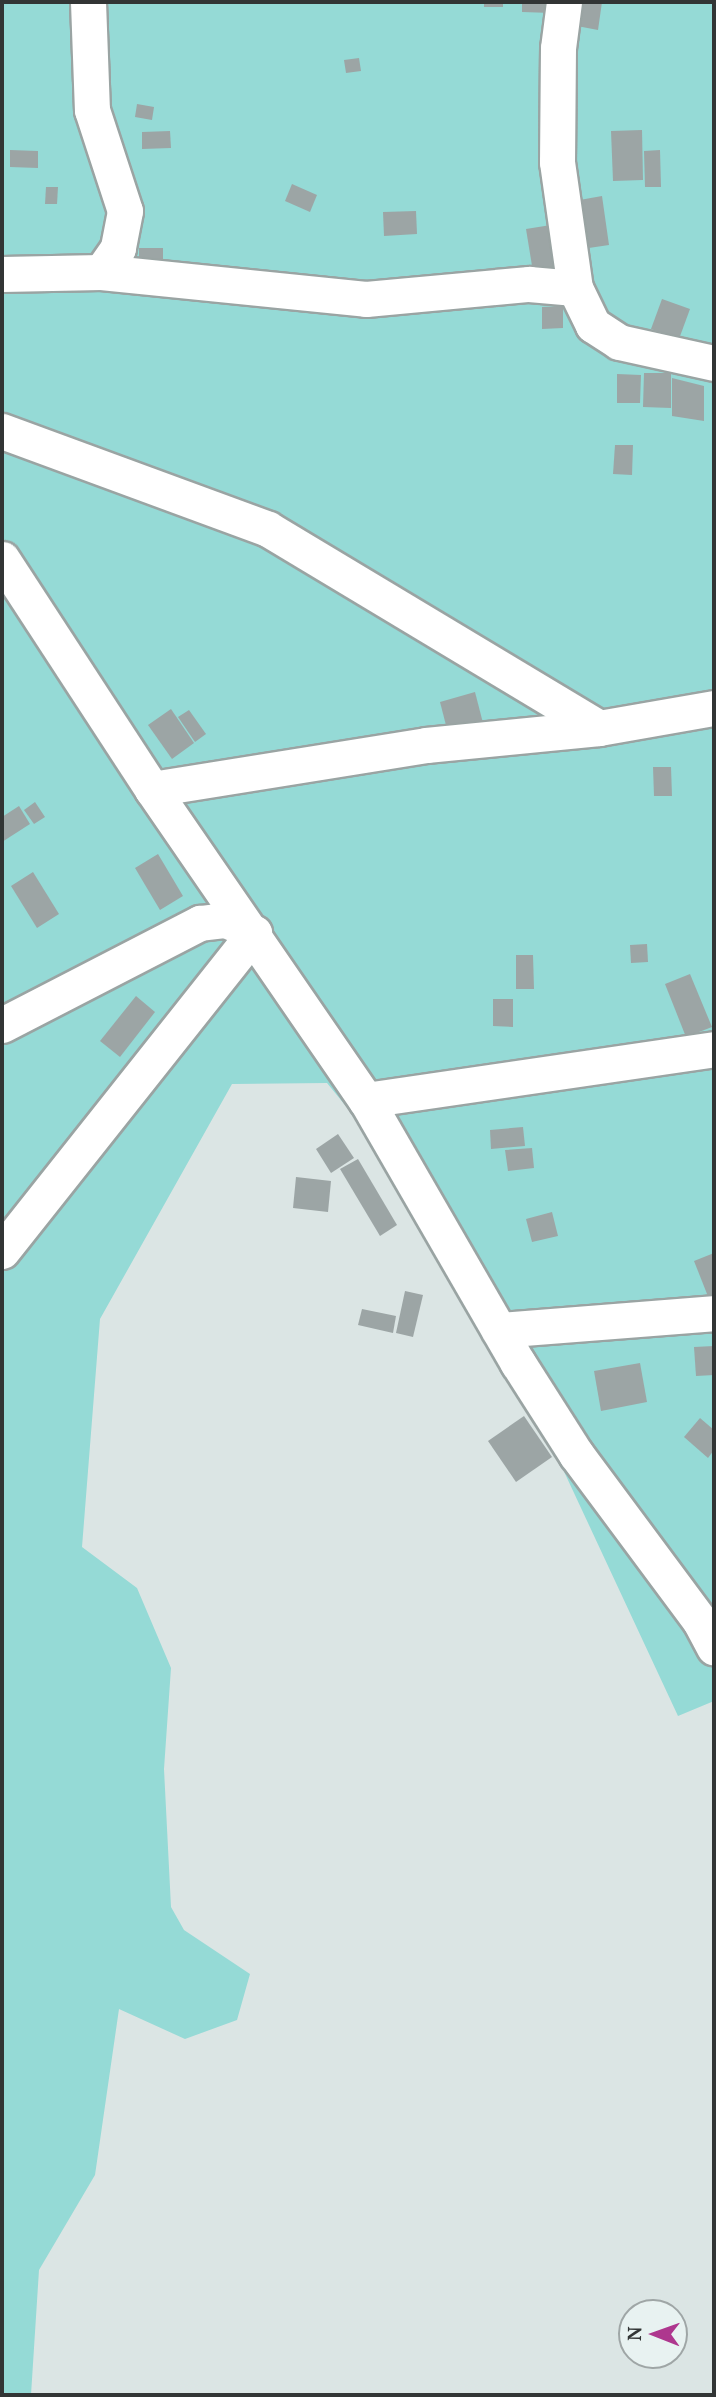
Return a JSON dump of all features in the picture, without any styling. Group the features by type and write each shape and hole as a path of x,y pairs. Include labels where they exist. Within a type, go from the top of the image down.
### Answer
{"street":[{"path":"88,2 92,110 125,211 118,248 101,272"},
{"path":"564,2 558,48 557,162 575,288 593,325 619,342 714,363"},
{"path":"2,274 101,272 366,299 421,297 529,284 575,288"},
{"path":"2,431 268,529 598,728"},
{"path":"2,559 152,789 254,933 366,1100 499,1330 576,1454 700,1621 714,1647"},
{"path":"152,789 426,745 598,728 714,708"},
{"path":"2,1025 200,923 226,920 254,933"},
{"path":"2,1251 254,933"},
{"path":"366,1100 714,1049"},
{"path":"499,1330 714,1313"}],"shaded area":[{"path":"2,2 714,2 714,1701 678,1716 457,1242 327,1083 232,1084 100,1319 82,1547 137,1588 171,1668 164,1769 171,1907 184,1930 250,1974 237,2020 185,2039 119,2009 95,2175 39,2270 31,2395 2,2395"}],"building":[{"path":"484,2 503,2 503,7 484,7"},
{"path":"522,2 552,2 552,13 522,12"},
{"path":"580,2 602,2 598,30 577,26"},
{"path":"359,58 361,71 346,73 344,60"},
{"path":"137,104 154,107 152,120 135,117"},
{"path":"642,130 643,180 613,181 611,131"},
{"path":"170,131 171,148 142,149 142,132"},
{"path":"10,150 38,151 38,168 10,167"},
{"path":"660,150 661,187 645,187 644,151"},
{"path":"292,184 317,195 310,212 285,201"},
{"path":"46,187 58,187 57,204 45,204"},
{"path":"602,196 609,245 582,249 574,201"},
{"path":"416,211 417,234 384,236 383,212"},
{"path":"551,225 559,274 534,278 526,229"},
{"path":"139,248 163,248 163,265 139,264"},
{"path":"662,299 690,309 679,339 651,329"},
{"path":"563,306 563,328 542,329 542,307"},
{"path":"644,373 671,373 671,408 643,407"},
{"path":"617,374 641,375 640,403 617,403"},
{"path":"672,378 704,386 704,421 672,416"},
{"path":"615,445 633,445 632,475 613,474"},
{"path":"475,692 483,723 448,733 440,702"},
{"path":"171,709 194,743 172,759 148,725"},
{"path":"189,710 206,734 195,742 178,717"},
{"path":"653,767 671,767 672,796 654,796"},
{"path":"35,802 45,817 34,824 24,810"},
{"path":"19,806 30,824 2,842 2,817"},
{"path":"158,854 183,896 160,910 135,868"},
{"path":"33,872 59,914 37,928 11,886"},
{"path":"647,944 648,962 631,963 630,945"},
{"path":"516,955 533,955 534,989 516,989"},
{"path":"690,974 712,1027 686,1037 665,984"},
{"path":"136,996 155,1012 120,1057 100,1041"},
{"path":"493,999 513,999 513,1027 493,1026"},
{"path":"523,1127 525,1146 491,1149 490,1130"},
{"path":"338,1134 354,1158 331,1173 316,1149"},
{"path":"532,1148 534,1168 508,1171 505,1150"},
{"path":"358,1159 397,1225 380,1236 340,1169"},
{"path":"296,1177 331,1181 328,1212 293,1208"},
{"path":"552,1212 558,1236 532,1242 526,1219"},
{"path":"714,1253 714,1302 711,1304 694,1261"},
{"path":"405,1291 423,1295 413,1337 396,1333"},
{"path":"362,1309 396,1316 393,1333 358,1325"},
{"path":"714,1346 714,1375 696,1376 694,1347"},
{"path":"640,1363 647,1402 601,1411 594,1371"},
{"path":"524,1416 552,1457 516,1482 488,1441"},
{"path":"700,1418 714,1430 714,1450 708,1458 684,1437"}]}
